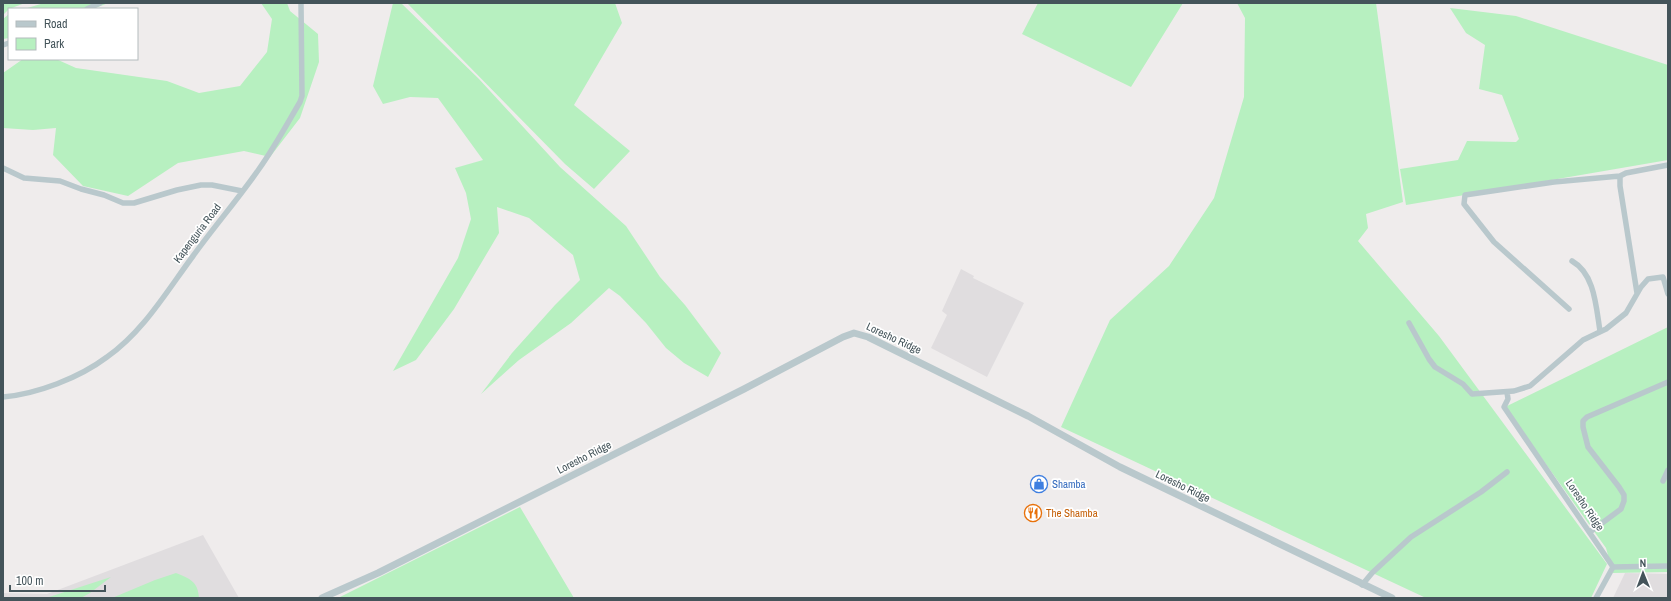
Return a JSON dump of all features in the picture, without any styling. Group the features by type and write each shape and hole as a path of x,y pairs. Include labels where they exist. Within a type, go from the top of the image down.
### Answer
{"street":[{"path":"89,8 100,3"},
{"name":"Kapenguria Road","path":"3,397 34,391 56,384 107,358 148,318 259,168 300,102 302,96 301,3"},
{"path":"1569,309 1494,242 1464,204 1465,195 1554,182 1620,176 1626,173 1668,165"},
{"path":"3,168 24,178 60,181 81,189 104,194 123,203 134,203 177,190 201,185 212,185 242,191"},
{"path":"1620,176 1620,186 1637,293"},
{"path":"1572,261 1578,264 1586,273 1595,297 1600,331"},
{"path":"1408,323 1435,367 1463,384 1472,394 1507,392 1530,386 1583,340 1614,324 1626,313 1637,293 1648,279 1663,277 1668,294"},
{"name":"Loresho Ridge","path":"322,598 384,569 737,392 843,337 854,334 868,337 1021,412 1116,465 1362,585 1392,598"},
{"path":"1590,532 1621,509 1624,496 1588,447 1583,421 1587,417 1668,382"},
{"name":"Loresho Ridge","path":"1507,392 1508,399 1504,407 1613,567"},
{"path":"1663,482 1668,470"},
{"path":"1362,585 1372,573 1411,537 1481,492 1506,472"},
{"path":"1596,598 1613,567 1668,566"}],"shaded area":[{"path":"961,269 974,276 973,278 1024,303 987,377 931,348 947,315 942,311"},
{"path":"203,535 239,598 3,598 3,593 47,594"},
{"path":"1625,573 1668,574 1668,598 1613,598"}],"green space":[{"path":"3,3 25,3 8,8 3,15"},
{"path":"44,3 108,3 96,8 27,8"},
{"path":"261,3 287,3 290,11 318,34 319,62 300,118 270,157 244,151 178,163 128,196 83,186 53,155 56,128 33,130 3,128 3,73 22,60 58,60 76,68 167,81 199,93 240,86 267,52 272,19"},
{"path":"393,3 401,3 479,79 560,167 626,226 660,277 685,305 721,353 708,377 684,363 666,348 646,323 620,296 609,288 571,323 519,360 481,394 512,353 555,305 580,280 573,255 529,218 497,207 499,233 454,309 416,360 393,371 458,258 471,219 466,193 455,168 483,160 438,98 410,97 383,104 373,86"},
{"path":"407,3 615,3 622,23 574,105 630,151 594,189 565,164"},
{"path":"1038,3 1183,3 1131,87 1022,34"},
{"path":"1237,3 1376,3 1403,202 1366,214 1368,228 1358,241 1439,336 1607,564 1591,598 1426,598 1061,427 1110,320 1169,266 1214,198 1244,97 1245,18"},
{"path":"1450,8 1516,16 1668,65 1668,160 1406,205 1400,169 1458,160 1467,141 1516,142 1519,139 1502,95 1479,89 1485,45 1466,33"},
{"path":"8,15 8,38 3,39 3,19"},
{"path":"1668,327 1668,572 1613,573 1606,548 1505,407"},
{"path":"520,507 574,598 338,598"},
{"path":"176,573 195,584 199,598 112,598 155,580"},
{"path":"111,577 81,598 46,598"}],"place":[{"name":"Shamba","path":"1039,484"},
{"name":"The Shamba","path":"1033,513"}]}
